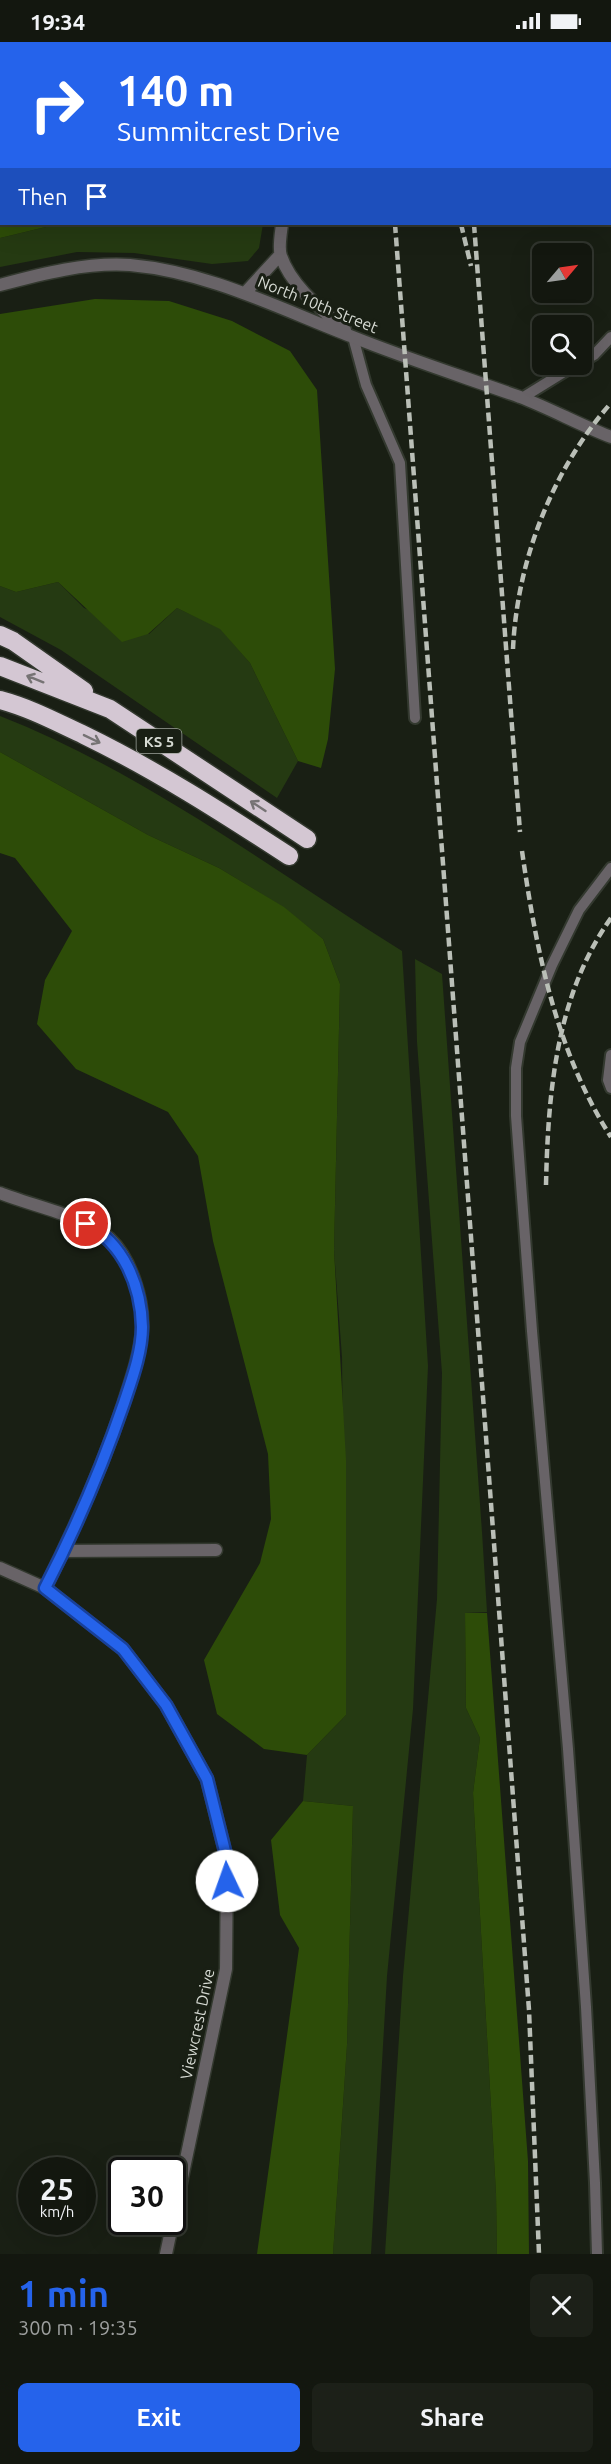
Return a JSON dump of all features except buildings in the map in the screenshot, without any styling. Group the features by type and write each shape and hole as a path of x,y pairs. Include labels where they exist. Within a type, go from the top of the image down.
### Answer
{"highway":[{"path":"0,635 13,641 110,709"},
{"name":"KS 5","path":"0,666 110,709 307,838"},
{"name":"KS 5","path":"0,700 24,706 126,756 229,817 289,856"}],"street":[{"path":"282,225 280,255 294,279 314,303 353,337"},
{"path":"245,293 280,255"},
{"name":"North 10th Street","path":"0,285 37,275 93,267 129,265 195,277 245,293 353,337 522,398 611,437"},
{"path":"0,1193 86,1224 109,1238 121,1253 129,1269 141,1314 142,1329 135,1367 106,1456 45,1588"},
{"path":"63,1551 216,1550"},
{"name":"Viewcrest Drive","path":"0,1568 45,1588 123,1649 166,1705 207,1779 227,1859 226,1969 166,2254"}],"lane":[{"path":"353,337 366,386 400,463 415,717"},
{"path":"592,356 611,337"},
{"path":"522,398 559,375"},
{"path":"597,2254 596,2183 586,2007 568,1749 532,1331 516,1116 516,1068 520,1042 556,957 579,910 611,868"},
{"path":"611,1054 608,1080 611,1088"}],"green space":[{"path":"0,225 54,225 0,238"},
{"path":"54,225 263,225 259,248 248,261 212,264 134,253 77,252 0,267 0,238"},
{"path":"95,299 169,301 232,321 290,351 317,390 335,669 328,739 321,768 298,761 250,663 220,629 177,608 148,634 122,642 58,582 16,592 0,586 0,314"},
{"path":"58,582 84,608 149,634 177,608 220,628 250,663 298,761 277,798 61,650 0,617 0,586 16,592"},
{"path":"0,716 106,765 156,794 402,951 428,1366 413,1709 387,1976 371,2254 333,2254 347,2045 353,1806 303,1801 307,1755 346,1715 342,1357 334,1250 340,984 323,939 283,907 219,868 148,835 0,752"},
{"path":"0,752 148,835 219,868 284,907 323,939 340,984 334,1250 346,1460 346,1715 307,1755 264,1749 217,1714 204,1660 260,1563 271,1519 268,1454 213,1241 198,1156 168,1112 76,1069 37,1024 45,980 72,931 15,858 0,853"},
{"path":"415,959 442,974 482,1532 487,1612 465,1613 466,1708 480,1738 473,1793 496,2193 497,2254 385,2254 403,1976 437,1599 442,1373 417,1042"},
{"path":"465,1613 487,1613 528,2161 529,2254 497,2254 496,2193 473,1793 480,1738 466,1708"},
{"path":"303,1801 353,1806 347,2045 333,2254 257,2254 299,1948 280,1915 271,1840"}],"railway":[{"path":"395,225 529,2010 539,2254"},
{"path":"461,225 471,266"},
{"path":"474,225 520,832"},
{"path":"513,649 522,583 541,518 571,457 611,403"},
{"path":"522,851 542,962 562,1035 592,1104 611,1137"},
{"path":"546,1185 553,1080 567,1012 592,948 611,918"}],"route":[{"path":"86,1224 98,1229 109,1238 121,1253 137,1291 142,1329 135,1367 106,1456 81,1515 45,1588 123,1649 166,1705 207,1779 227,1859 227,1881"}]}
